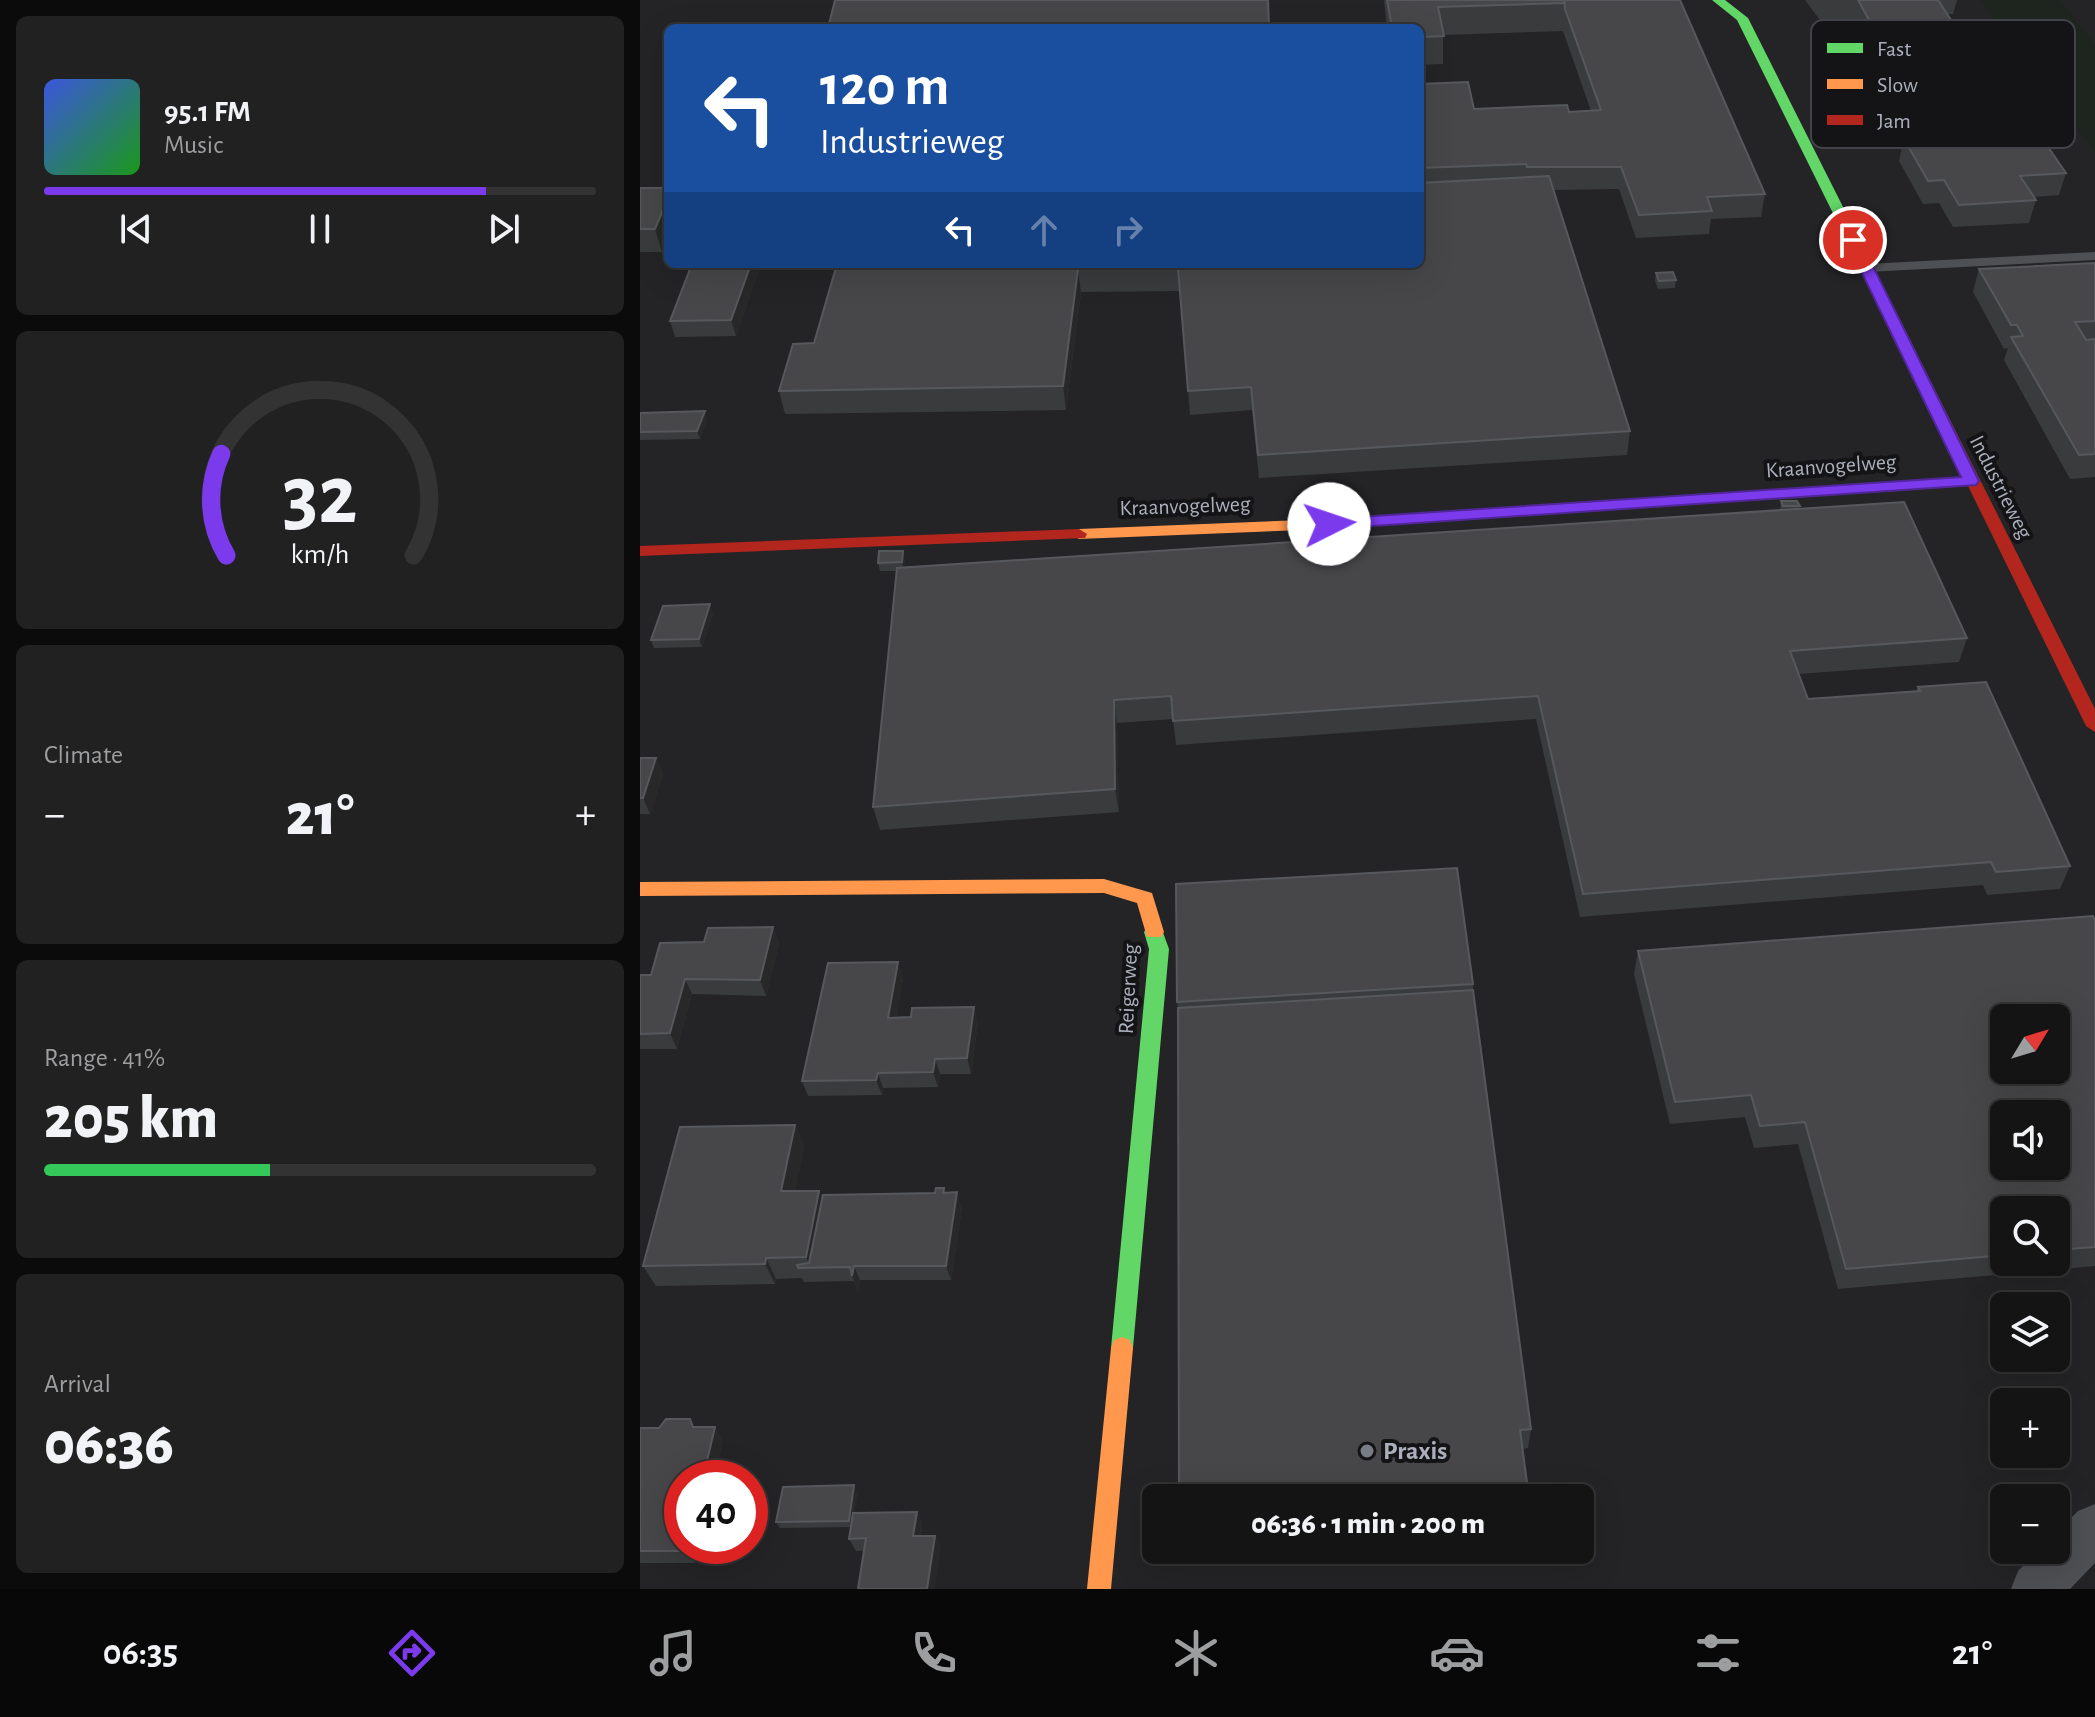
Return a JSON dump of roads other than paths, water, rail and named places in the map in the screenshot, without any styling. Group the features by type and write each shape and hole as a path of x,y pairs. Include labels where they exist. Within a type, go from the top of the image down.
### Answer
{"street":[{"name":"Industrieweg","path":"1720,0 1742,18 2095,726"},
{"name":"Kraanvogelweg","path":"640,551 1329,524 1971,481"},
{"name":"Reigerweg","path":"640,889 1104,886 1145,898 1159,949 1099,1589"},
{"path":"2036,1589 2095,1528"}],"lane":[{"path":"1867,268 2095,256"}],"place":[{"name":"Praxis","path":"1367,1451"}]}
